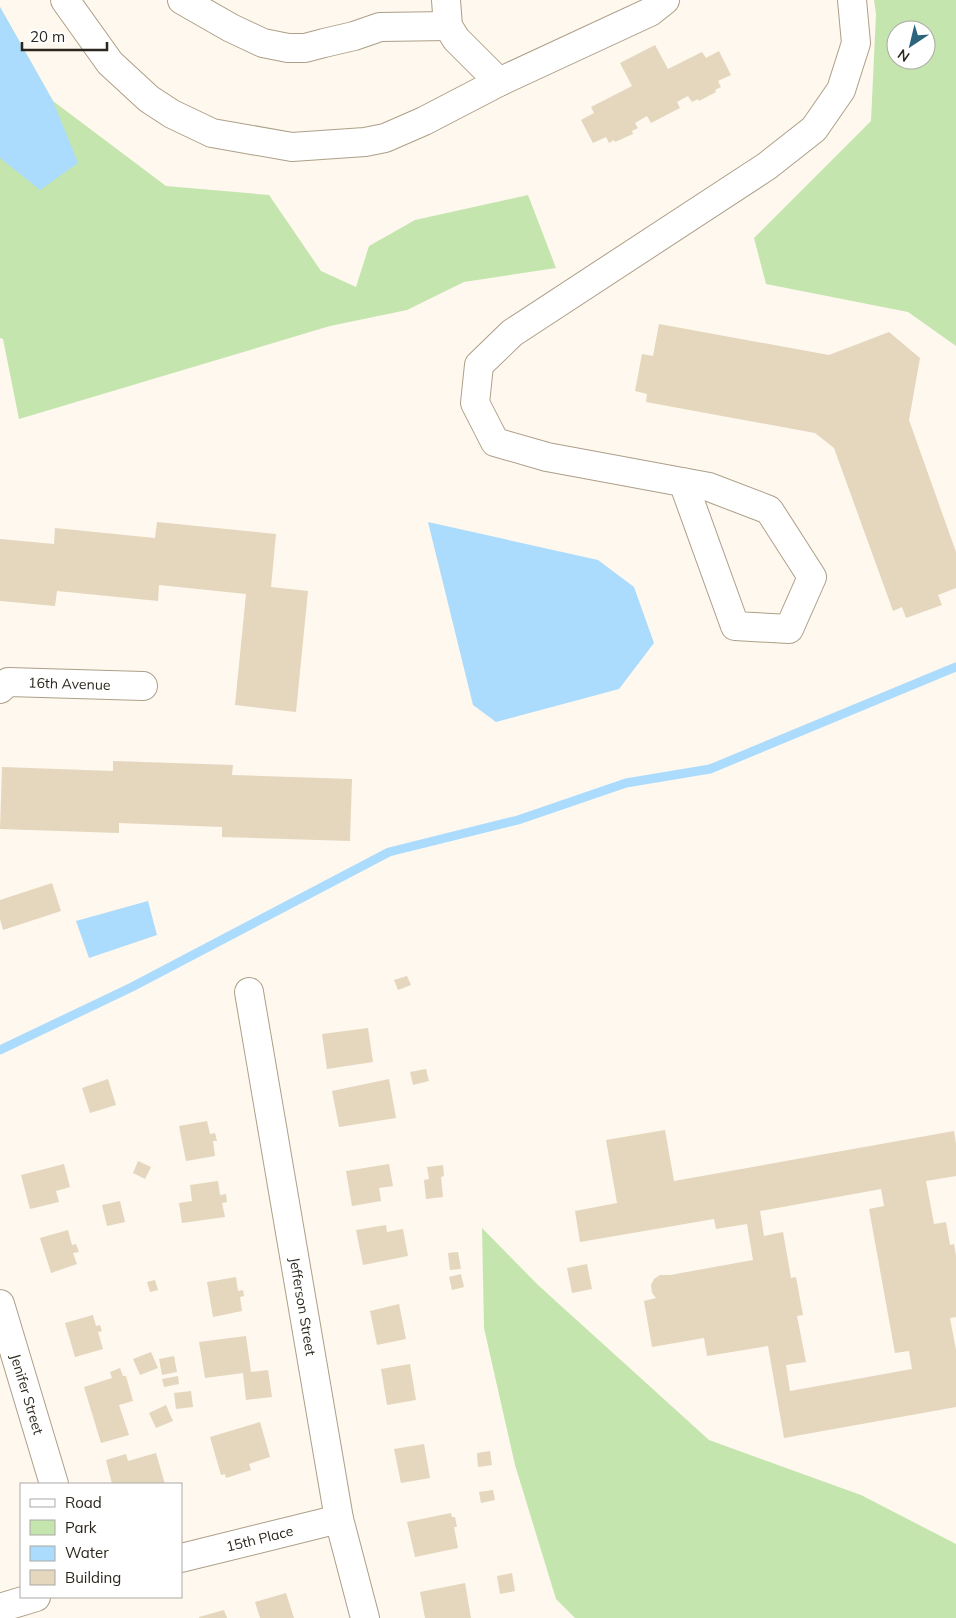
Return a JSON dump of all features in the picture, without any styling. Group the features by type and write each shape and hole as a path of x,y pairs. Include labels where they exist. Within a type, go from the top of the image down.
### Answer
{"street":[{"path":"65,0 110,62 149,99 172,114 212,133 292,147 366,142 385,138 424,121 499,82 650,12 665,0"},
{"path":"182,0 231,28 263,43 288,48 304,48 354,36 380,27 447,13 456,39 499,82"},
{"path":"683,482 735,626 789,629 812,577 769,510 708,486 547,457 495,442 475,403 479,366 512,333 766,166 814,129 841,90 856,43 852,0"},
{"name":"16th Avenue","path":"0,688 8,682 143,686"},
{"name":"Jefferson Street","path":"249,992 338,1519 365,1618"},
{"name":"Jenifer Street","path":"0,1304 54,1483"},
{"name":"15th Place","path":"182,1558 338,1519"},
{"path":"0,1608 33,1598"}],"green space":[{"path":"874,0 956,0 956,346 908,312 766,284 754,238 871,121 876,14"},
{"path":"0,7 53,101 166,186 269,195 321,271 356,287 369,246 415,220 528,195 556,268 464,282 407,310 330,326 19,419 3,339 0,338"},
{"path":"482,1228 538,1285 709,1440 861,1495 956,1544 956,1618 575,1618 556,1599 515,1465 484,1328"}],"water":[{"path":"0,7 53,101 78,163 40,190 0,158"},
{"path":"428,522 598,560 634,587 654,643 619,689 496,722 473,705"},
{"path":"148,901 157,935 89,958 76,921"}],"building":[{"path":"655,45 668,69 702,52 706,58 719,51 731,75 718,81 721,87 715,90 716,92 699,101 698,99 692,102 688,96 677,102 680,108 651,123 647,116 635,123 638,128 632,131 633,134 615,142 614,140 609,143 606,137 593,143 581,120 594,113 591,107 632,86 620,63"},
{"path":"659,324 829,355 889,332 920,358 909,420 956,552 956,588 938,595 942,605 906,618 902,607 893,611 834,448 815,433 646,402 647,394 635,391 642,354 653,356"},
{"path":"157,522 276,534 271,587 308,591 296,712 235,705 246,594 159,585 158,601 57,591 55,606 0,601 0,539 54,544 55,528 155,538"},
{"path":"113,761 233,765 232,775 352,779 350,841 222,837 222,827 119,823 119,833 0,829 2,767 113,771"},
{"path":"52,883 61,911 3,930 0,919 0,900"},
{"path":"407,976 411,985 398,990 394,980"},
{"path":"368,1028 373,1062 327,1069 322,1034"},
{"path":"426,1069 429,1081 413,1085 410,1072"},
{"path":"108,1079 116,1105 90,1113 82,1088"},
{"path":"389,1079 396,1118 339,1127 332,1091"},
{"path":"207,1121 210,1134 215,1133 217,1141 213,1141 215,1156 186,1161 179,1126"},
{"path":"665,1130 674,1181 954,1131 956,1176 926,1181 934,1224 946,1222 950,1245 954,1244 956,1256 956,1317 950,1318 956,1350 956,1407 784,1438 768,1346 707,1356 704,1338 652,1347 644,1301 656,1298 652,1293 651,1285 654,1279 660,1275 670,1275 753,1260 747,1224 716,1229 714,1219 580,1242 575,1211 617,1203 606,1140","holes":["881,1189 884,1206 869,1209 895,1353 909,1351 912,1369 790,1391 786,1365 806,1362 797,1316 803,1315 796,1277 791,1278 783,1232 764,1236 760,1211"]},
{"path":"138,1161 151,1167 145,1179 133,1173"},
{"path":"64,1164 70,1187 56,1191 59,1202 30,1209 21,1175"},
{"path":"389,1164 393,1186 379,1188 381,1201 352,1206 346,1171"},
{"path":"443,1165 444,1176 441,1177 443,1197 426,1199 424,1180 429,1179 427,1167"},
{"path":"218,1181 220,1195 226,1194 227,1202 222,1203 225,1217 182,1223 179,1203 192,1201 190,1185"},
{"path":"120,1201 125,1222 107,1226 102,1205"},
{"path":"386,1225 387,1232 403,1229 408,1256 363,1265 356,1230"},
{"path":"68,1230 72,1245 76,1244 79,1252 73,1253 77,1264 51,1273 40,1238"},
{"path":"458,1252 461,1269 450,1270 448,1253"},
{"path":"587,1264 592,1289 572,1293 567,1268"},
{"path":"461,1274 464,1287 452,1290 449,1277"},
{"path":"236,1277 238,1291 243,1290 244,1296 240,1297 242,1311 213,1317 207,1282"},
{"path":"155,1280 158,1290 150,1292 147,1282"},
{"path":"399,1304 406,1339 377,1345 370,1311"},
{"path":"93,1315 96,1326 100,1325 102,1331 98,1332 103,1349 75,1357 65,1323"},
{"path":"246,1336 251,1372 268,1370 272,1397 246,1400 243,1373 205,1378 199,1342"},
{"path":"151,1352 158,1368 140,1375 133,1359"},
{"path":"174,1356 177,1372 162,1375 159,1359"},
{"path":"410,1364 416,1400 387,1405 381,1369"},
{"path":"120,1368 123,1376 126,1376 133,1401 119,1405 129,1435 101,1443 84,1387 112,1378 110,1372"},
{"path":"178,1376 179,1384 164,1387 162,1379"},
{"path":"191,1391 193,1407 176,1409 174,1393"},
{"path":"166,1405 173,1421 156,1428 149,1413"},
{"path":"260,1422 270,1457 249,1464 251,1470 226,1478 225,1474 221,1475 210,1437"},
{"path":"424,1444 430,1478 401,1483 394,1449"},
{"path":"490,1451 492,1465 478,1467 477,1453"},
{"path":"156,1453 165,1483 112,1483 106,1460 126,1454 128,1461"},
{"path":"493,1490 495,1500 481,1503 479,1492"},
{"path":"451,1513 452,1517 455,1517 457,1527 454,1527 458,1548 415,1557 407,1522"},
{"path":"512,1573 515,1591 500,1594 497,1576"},
{"path":"465,1583 471,1618 425,1618 420,1592"},
{"path":"286,1593 294,1618 260,1618 255,1602"},
{"path":"224,1610 227,1618 199,1618 199,1617"}],"waterway":[{"path":"0,1050 132,987 389,852 518,820 626,783 710,769 956,667"}]}
